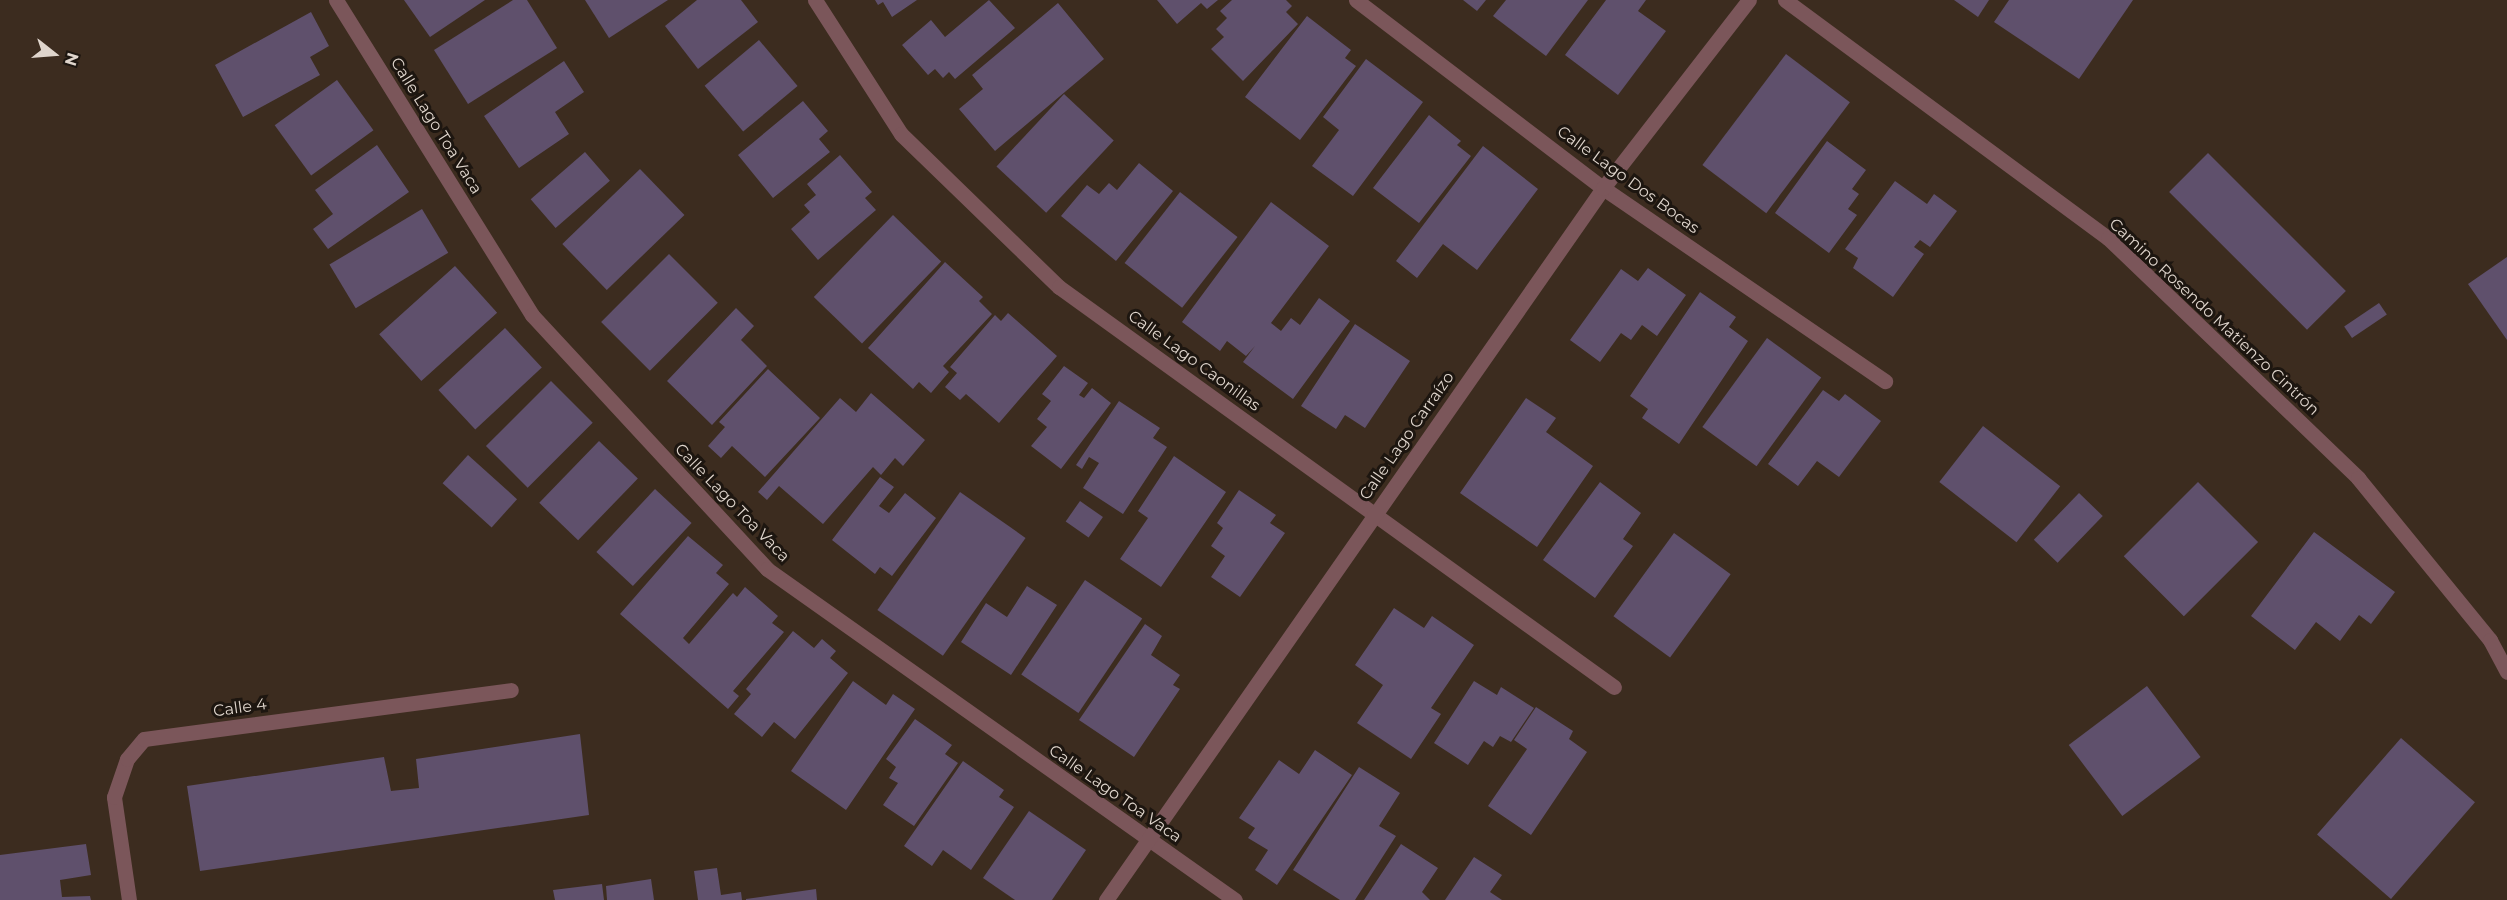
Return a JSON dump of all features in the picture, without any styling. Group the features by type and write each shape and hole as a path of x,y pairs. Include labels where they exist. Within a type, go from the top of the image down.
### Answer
{"street":[{"name":"Calle Lago Toa Vaca","path":"336,0 532,315 767,569 1235,900"},
{"name":"Calle Lago Caonillas","path":"815,0 902,134 1059,287 1614,687"},
{"name":"Calle Lago Dos Bocas","path":"1356,0 1603,188 1885,381"},
{"name":"Calle Lago Carraízo","path":"1106,900 1603,188 1749,0"},
{"name":"Camino Rosendo Matienzo Cintrón","path":"1785,0 2108,238 2358,478 2490,640 2507,672"},
{"name":"Calle 4","path":"129,900 114,797 128,759 144,739 511,690"}],"building":[{"path":"404,0 485,0 430,37"},
{"path":"513,0 527,0 557,48 468,104 434,50"},
{"path":"585,0 668,0 609,38"},
{"path":"697,0 741,0 758,22 698,69 665,26"},
{"path":"875,0 917,0 892,17 883,2 878,5"},
{"path":"989,0 1015,28 955,79 949,72 943,78 935,69 928,75 902,45 931,20 945,37"},
{"path":"1157,0 1218,0 1207,9 1201,3 1177,24"},
{"path":"1232,0 1286,0 1292,6 1286,12 1298,24 1243,81 1211,49 1224,37 1216,29 1227,18 1220,11"},
{"path":"1463,0 1486,0 1477,11"},
{"path":"1506,0 1588,0 1546,56 1493,16"},
{"path":"1606,0 1646,0 1638,11 1666,31 1618,95 1565,55"},
{"path":"1954,0 1989,0 1978,17"},
{"path":"2009,0 2133,0 2079,79 1994,22"},
{"path":"1058,3 1104,59 995,151 959,109 983,89 972,75"},
{"path":"311,12 329,46 310,57 320,75 243,117 215,65"},
{"path":"1307,16 1351,50 1345,58 1356,66 1300,140 1245,97"},
{"path":"759,40 798,86 743,132 705,86"},
{"path":"1786,54 1850,102 1766,213 1702,165"},
{"path":"1366,59 1423,102 1353,196 1312,166 1339,130 1323,117"},
{"path":"564,61 584,92 555,112 569,134 519,168 484,116"},
{"path":"337,80 373,130 311,175 275,125"},
{"path":"1064,94 1114,140 1046,213 996,166"},
{"path":"803,101 828,131 819,139 830,152 773,198 738,155"},
{"path":"1429,115 1461,141 1457,145 1471,156 1419,223 1373,188"},
{"path":"1827,141 1866,170 1852,189 1859,194 1848,209 1857,215 1829,253 1775,213"},
{"path":"377,145 409,192 328,249 313,229 333,214 315,190"},
{"path":"1483,146 1538,189 1477,270 1443,244 1417,278 1396,261"},
{"path":"585,152 610,181 556,228 531,199"},
{"path":"2208,153 2346,291 2307,330 2169,192"},
{"path":"840,155 872,192 865,198 876,210 818,260 791,229 810,212 804,205 816,195 807,184"},
{"path":"1139,163 1173,191 1116,261 1061,216 1087,185 1099,194 1109,183 1117,190"},
{"path":"640,169 684,215 607,290 562,244"},
{"path":"1895,181 1927,204 1934,194 1957,211 1930,247 1920,240 1914,247 1924,254 1893,297 1853,268 1858,258 1845,249"},
{"path":"1180,192 1238,237 1182,308 1125,263"},
{"path":"1271,202 1329,246 1271,323 1281,331 1291,318 1300,325 1319,298 1350,321 1293,399 1243,362 1255,346 1246,356 1227,341 1220,351 1182,322"},
{"path":"422,209 448,253 356,308 329,265"},
{"path":"893,215 941,262 862,344 814,297"},
{"path":"669,254 718,303 650,371 601,322"},
{"path":"2507,257 2507,340 2468,284"},
{"path":"945,262 983,297 979,301 992,314 943,366 949,372 931,393 919,382 913,389 868,348"},
{"path":"455,266 497,313 421,381 379,334"},
{"path":"1648,268 1686,295 1657,336 1642,325 1631,340 1621,333 1600,362 1570,340 1621,269 1638,281"},
{"path":"1700,292 1736,317 1729,327 1748,341 1679,444 1642,418 1648,409 1630,396"},
{"path":"2379,303 2387,315 2352,338 2344,326"},
{"path":"736,308 754,326 741,340 767,366 712,425 667,381"},
{"path":"1008,313 1057,356 999,423 966,394 960,400 945,387 957,373 950,367 995,315 1001,321"},
{"path":"1355,324 1410,361 1365,428 1345,415 1336,429 1301,406"},
{"path":"505,328 542,367 475,430 438,390"},
{"path":"1767,338 1821,377 1757,466 1702,427"},
{"path":"1064,366 1088,383 1079,395 1084,398 1092,388 1111,403 1061,469 1031,446 1047,427 1037,419 1051,401 1042,394"},
{"path":"768,369 820,418 765,477 732,446 721,458 708,446 725,427 719,422"},
{"path":"551,381 593,423 528,488 486,446"},
{"path":"1823,390 1839,401 1845,394 1881,421 1839,477 1817,461 1798,486 1768,464"},
{"path":"871,393 925,440 903,466 895,458 881,475 873,467 823,524 779,486 767,500 758,492 840,398 856,412"},
{"path":"1526,398 1556,418 1546,432 1593,466 1537,547 1460,493"},
{"path":"1119,401 1160,428 1153,438 1167,447 1123,514 1083,488 1099,463 1089,457 1082,469 1076,465"},
{"path":"1983,426 2060,486 2017,542 1939,482"},
{"path":"599,441 638,479 578,540 539,503"},
{"path":"468,455 517,499 492,527 443,483"},
{"path":"1174,456 1226,492 1161,587 1120,559 1148,518 1138,511"},
{"path":"880,477 894,487 879,506 889,513 905,493 936,518 892,576 880,567 875,574 832,540"},
{"path":"1600,482 1641,513 1623,539 1633,546 1595,598 1543,560"},
{"path":"2198,482 2258,542 2184,616 2124,556"},
{"path":"655,489 692,523 633,586 596,552"},
{"path":"1239,490 1276,515 1270,523 1285,533 1240,597 1211,577 1225,556 1211,546 1223,528 1217,523"},
{"path":"960,492 1026,538 943,656 877,610"},
{"path":"2079,493 2103,516 2058,563 2034,540"},
{"path":"1080,501 1103,517 1089,538 1066,521"},
{"path":"2314,532 2395,592 2371,624 2359,615 2340,641 2316,622 2295,650 2251,616"},
{"path":"1674,533 1731,574 1670,657 1613,616"},
{"path":"688,536 723,565 716,573 729,584 683,638 689,644 733,593 737,597 745,587 778,616 772,623 784,632 733,691 739,696 728,709 620,614"},
{"path":"1085,580 1142,619 1078,713 1021,675"},
{"path":"1027,586 1057,605 1011,675 961,642 986,603 1007,617"},
{"path":"1394,608 1424,628 1432,616 1474,645 1431,708 1441,714 1411,759 1357,723 1383,685 1355,665"},
{"path":"1145,624 1162,636 1151,655 1180,675 1173,685 1180,689 1134,757 1079,720"},
{"path":"793,631 814,648 822,639 836,651 830,658 848,673 795,739 774,722 762,737 734,714 751,694 746,689"},
{"path":"853,681 886,705 893,694 915,709 846,810 791,771"},
{"path":"1474,681 1497,695 1501,687 1534,708 1511,742 1500,736 1493,747 1484,741 1468,765 1434,743"},
{"path":"2147,686 2201,757 2122,816 2069,745"},
{"path":"1536,707 1573,731 1569,739 1587,752 1531,835 1488,806 1527,749 1514,740"},
{"path":"915,719 952,745 945,754 958,763 914,826 883,805 898,783 889,778 896,767 886,759"},
{"path":"580,734 589,815 200,871 187,786 384,757 391,791 419,788 416,759"},
{"path":"2401,738 2475,802 2391,899 2317,835"},
{"path":"1315,750 1352,775 1277,885 1255,870 1268,850 1248,838 1255,828 1239,818 1279,760 1299,774"},
{"path":"963,761 1004,790 999,797 1014,807 971,870 943,850 932,866 904,846"},
{"path":"1359,767 1400,793 1379,826 1396,836 1355,900 1340,900 1293,870"},
{"path":"1029,811 1086,850 1052,900 1015,900 983,878"},
{"path":"86,844 91,875 60,880 62,897 90,896 91,900 0,900 0,855"},
{"path":"1401,844 1438,868 1422,892 1430,900 1364,900"},
{"path":"1474,857 1502,875 1490,892 1502,900 1445,900"},
{"path":"717,868 721,895 741,892 742,900 698,900 694,871"},
{"path":"651,879 654,900 607,900 606,886"},
{"path":"602,884 604,900 555,900 553,890"},
{"path":"816,889 817,900 746,900 746,899"}]}
